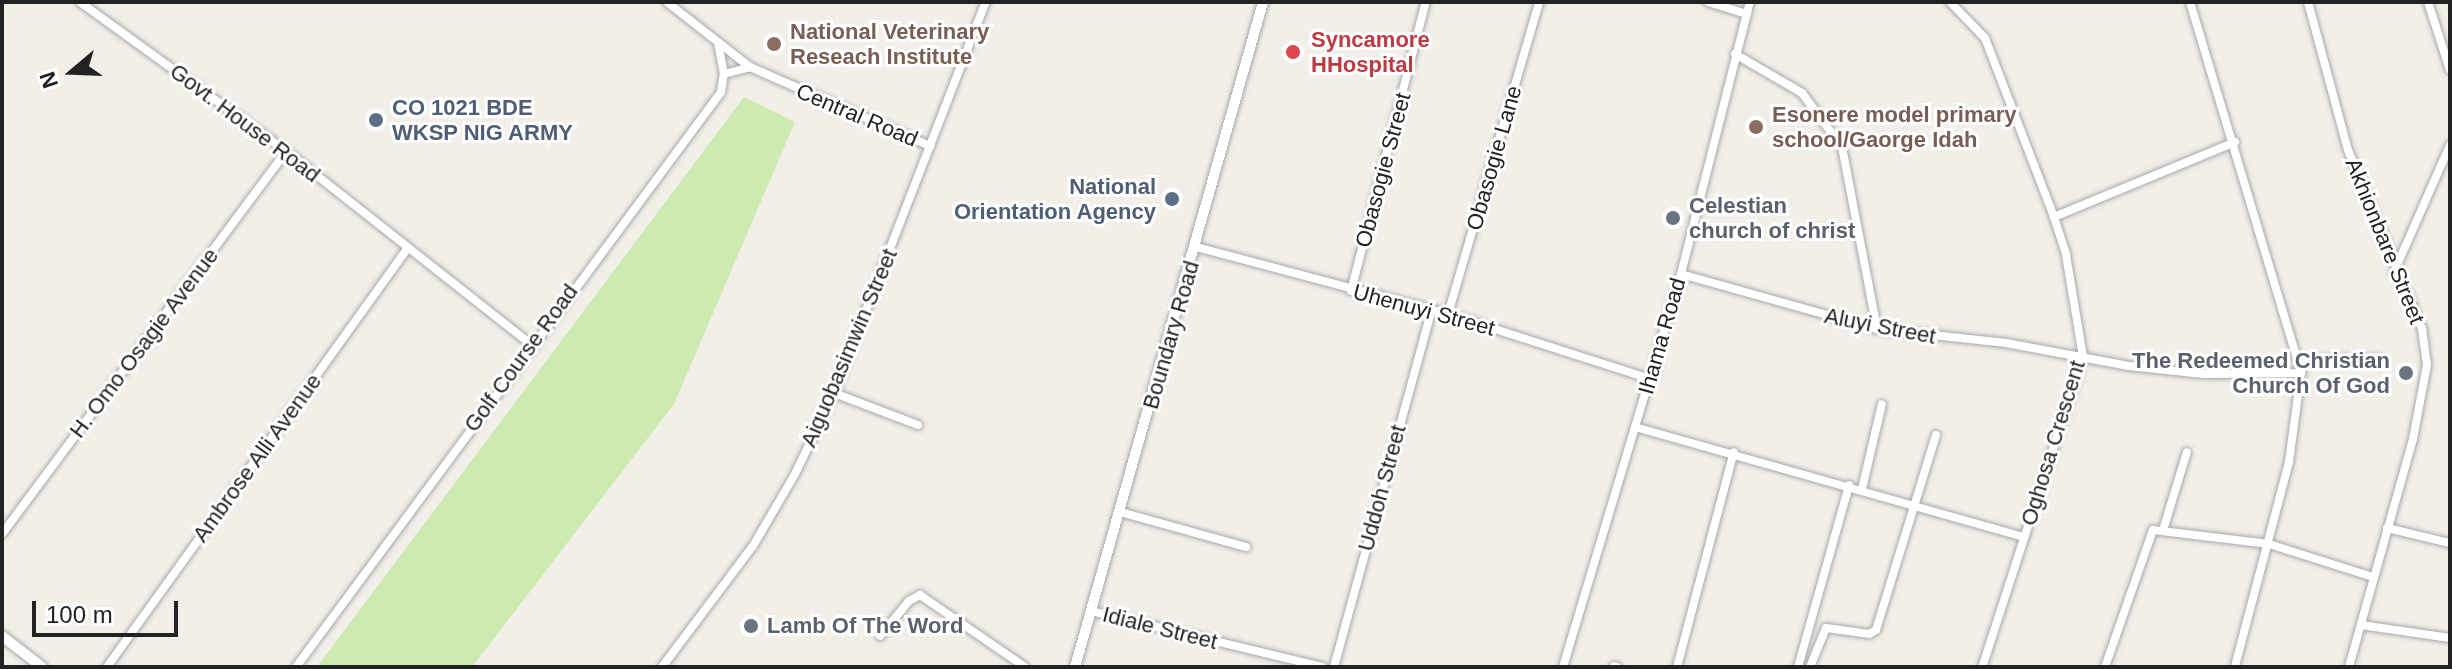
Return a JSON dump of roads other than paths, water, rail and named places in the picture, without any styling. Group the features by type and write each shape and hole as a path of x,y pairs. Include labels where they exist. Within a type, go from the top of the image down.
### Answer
{"street":[{"name":"Govt. House Road","path":"80,2 286,151 530,344"},
{"name":"Central Road","path":"667,2 750,67 930,146"},
{"name":"Aiguobasimwin Street","path":"662,667 753,546 834,393 986,2"},
{"name":"Boundary Road","path":"1075,667 1263,2"},
{"name":"Obasogie Street","path":"1351,291 1426,2"},
{"name":"Obasogie Lane","path":"1448,314 1539,2"},
{"path":"1708,2 1747,14"},
{"name":"Ihama Road","path":"1563,667 1681,274 1750,2"},
{"name":"Oghosa Crescent","path":"1950,2 1985,38 2054,217 2066,255 2083,357 1982,667"},
{"path":"2190,2 2235,142 2301,373 2289,462 2235,667"},
{"name":"Akhionbare Street","path":"2308,2 2348,150 2394,272 2422,329 2427,365 2421,409 2349,667"},
{"path":"2428,2 2450,70"},
{"path":"718,44 724,74 750,67"},
{"path":"1735,54 1802,93 1842,147 1877,329"},
{"name":"Golf Course Road","path":"296,667 530,344 721,92 724,74"},
{"path":"2054,217 2235,142"},
{"path":"2394,272 2450,145"},
{"name":"H. Omo Osagie Avenue","path":"2,534 286,151"},
{"name":"Uhenuyi Street","path":"1196,247 1351,291 1432,309 1650,379"},
{"name":"Ambrose Alli Avenue","path":"107,667 407,249"},
{"name":"Aluyi Street","path":"1681,274 1877,329 2204,374 2301,373"},
{"name":"Uddoh Street","path":"1334,667 1432,309"},
{"path":"2298,360 2379,359"},
{"path":"834,393 918,425"},
{"path":"1862,489 1882,404"},
{"path":"1635,427 1734,452 2024,537"},
{"path":"1810,667 1826,628 1869,634 1876,630 1917,507 1936,435"},
{"path":"1677,667 1734,452"},
{"path":"2164,527 2187,452"},
{"path":"1798,667 1849,485"},
{"path":"1120,512 1246,547"},
{"path":"2105,667 2146,538 2153,530 2164,527 2269,544 2373,577"},
{"path":"2387,528 2450,543"},
{"path":"880,636 909,601 920,595 1025,667"},
{"name":"Idiale Street","path":"1091,611 1320,667"},
{"path":"2361,625 2450,638"},
{"path":"2,636 42,667"}],"place":[{"name":"National Veterinary Reseach Institute","path":"774,44"},
{"name":"Syncamore HHospital","path":"1293,52"},
{"name":"CO 1021 BDE WKSP NIG ARMY","path":"376,120"},
{"name":"Esonere model primary school/Gaorge Idah","path":"1756,127"},
{"name":"National Orientation Agency","path":"1172,199"},
{"name":"Celestian church of christ","path":"1673,218"},
{"name":"The Redeemed Christian Church Of God","path":"2406,373"},
{"name":"Lamb Of The Word","path":"751,626"}]}
